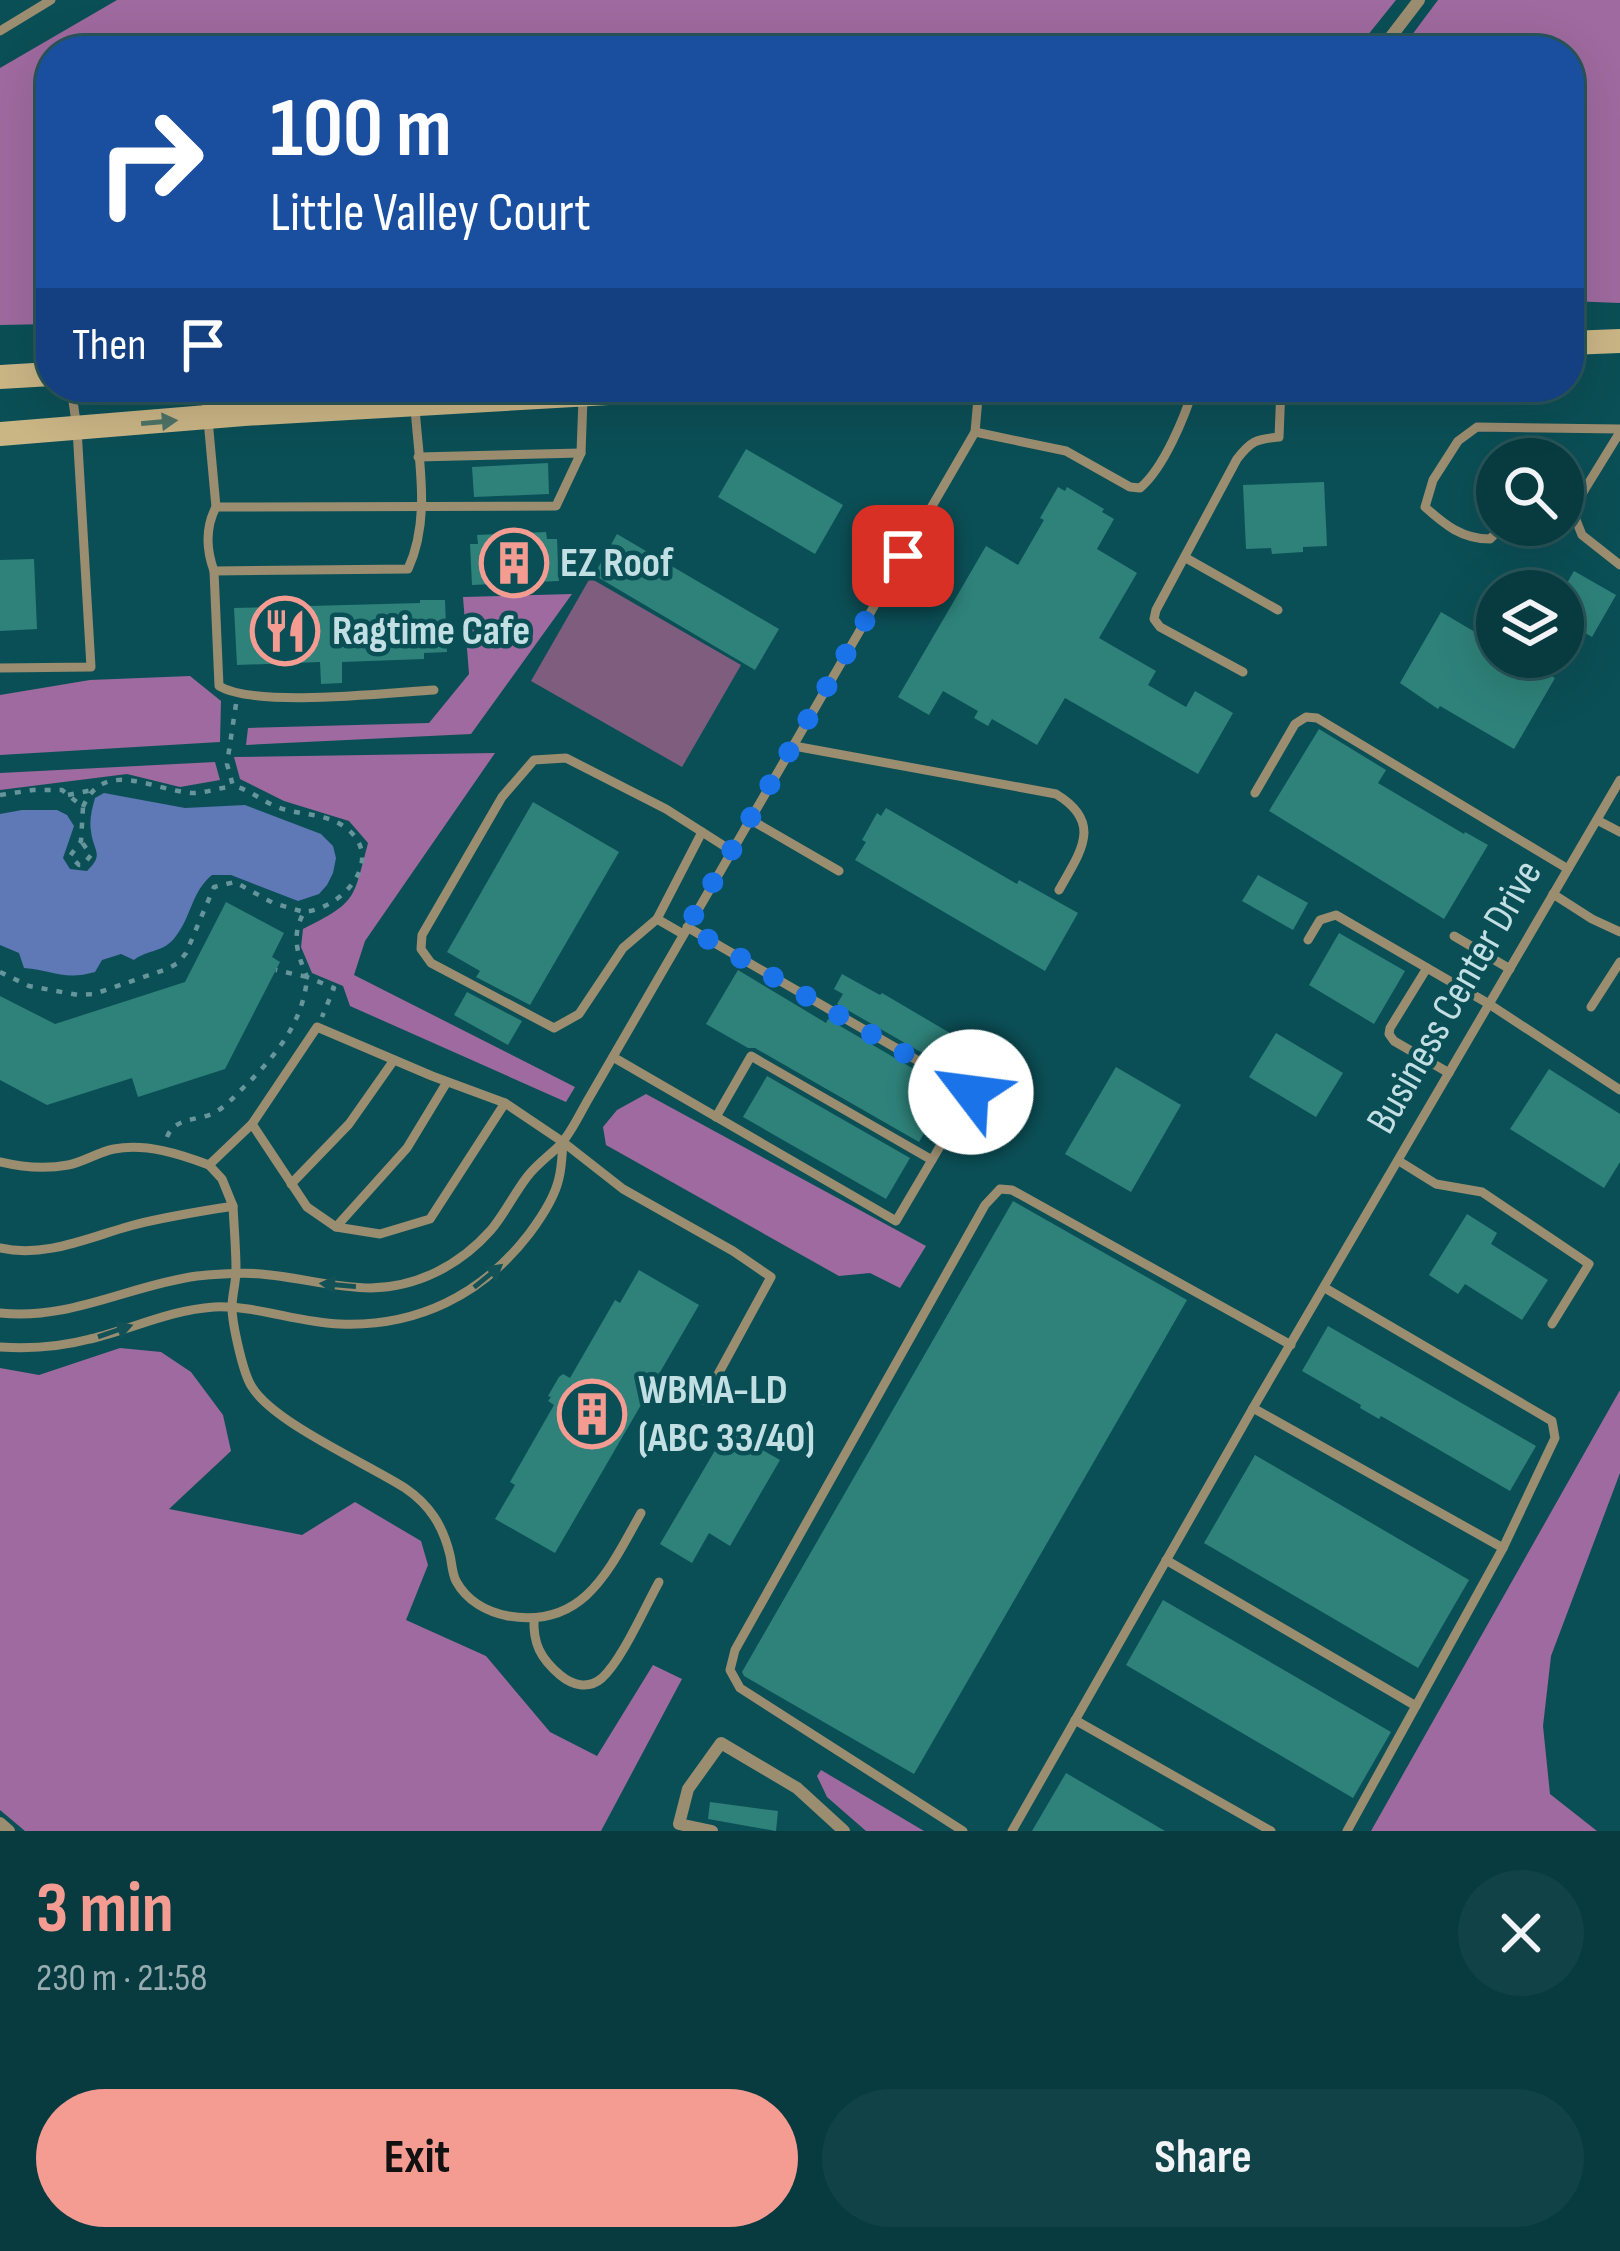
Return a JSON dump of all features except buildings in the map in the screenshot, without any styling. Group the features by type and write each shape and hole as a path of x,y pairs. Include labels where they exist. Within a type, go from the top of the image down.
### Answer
{"main road":[{"path":"1584,342 1620,341"},
{"path":"0,377 36,375"},
{"path":"0,434 358,402"}],"street":[{"path":"1391,36 1419,0"},
{"path":"712,1831 679,1824 688,1790 721,1744 797,1788 844,1831"},
{"path":"0,1823 9,1831"}],"lane":[{"path":"0,31 51,0"},
{"path":"0,668 91,667 73,402"},
{"path":"206,402 216,507 209,521 208,554 214,572 219,686 238,694 283,698 434,690"},
{"path":"214,572 408,568 417,549 422,507 414,402"},
{"path":"216,507 556,506 581,453 583,402"},
{"path":"0,1313 48,1314 176,1279 236,1274 370,1288 405,1284 444,1269 468,1252 492,1228 538,1164 563,1142 975,432 978,402"},
{"path":"975,432 1066,451 1140,488 1149,480 1189,402"},
{"path":"1244,672 1160,627 1154,619 1237,459 1258,439 1279,437 1280,402"},
{"path":"1476,539 1448,528 1425,507 1433,480 1458,441 1478,427 1620,431"},
{"path":"1584,485 1620,431"},
{"path":"418,458 581,453"},
{"path":"1584,537 1620,566"},
{"path":"1186,558 1278,610"},
{"path":"1255,793 1295,724 1306,717 1317,718 1568,869"},
{"path":"794,746 1056,794 1079,813 1086,832 1082,850 1059,890"},
{"path":"702,832 657,920 623,948 579,1014 554,1028 431,963 421,949 422,935 502,797 534,760 566,758 666,809 732,851"},
{"name":"Business Center Drive","path":"1012,1831 1620,780"},
{"path":"751,820 839,871"},
{"path":"1597,820 1620,832"},
{"path":"1553,894 1620,932"},
{"path":"1308,940 1320,920 1336,915 1490,1004 1620,1090"},
{"path":"613,1057 896,1221 971,1092 685,931 657,920"},
{"path":"1454,936 1510,969"},
{"path":"1591,1006 1620,962"},
{"path":"1426,968 1389,1034 1449,1073"},
{"path":"209,1165 252,1124 317,1027 505,1103 623,1189 771,1276 704,1400"},
{"path":"716,1117 751,1056 932,1160"},
{"path":"291,1184 349,1124 394,1060"},
{"path":"336,1227 407,1148 447,1082"},
{"path":"252,1124 307,1207 336,1227 380,1234 430,1219 505,1103"},
{"path":"0,1347 48,1348 176,1312 215,1307 334,1324 370,1324 423,1314 454,1301 498,1270 535,1225 560,1177 563,1142"},
{"path":"0,1162 46,1167 115,1149 145,1148 209,1165 222,1179 232,1206 236,1274 232,1308 252,1388 309,1433 407,1490 437,1517 454,1578 486,1610 534,1619 559,1616 598,1584 641,1513"},
{"path":"1399,1161 1436,1184 1482,1192 1589,1264 1552,1324"},
{"path":"963,1831 740,1688 730,1670 735,1650 985,1205 1000,1190 1012,1190 1291,1345"},
{"path":"0,1248 44,1250 152,1221 232,1206"},
{"path":"1325,1288 1552,1420 1555,1438 1503,1548 1347,1831"},
{"path":"1253,1408 1503,1548"},
{"path":"1166,1561 1416,1706"},
{"path":"534,1619 533,1642 552,1668 568,1682 592,1684 619,1654 659,1582"},
{"path":"1076,1720 1271,1831"}],"path":[{"path":"233,786 228,744 238,694"},
{"path":"0,973 29,986 94,994 178,963 214,887 235,882 273,903 304,912 318,910 351,888 361,857 357,840 347,828 274,806 242,788 193,793 132,780 99,784 92,790 83,807 81,841"},
{"path":"0,795 62,790 83,807"},
{"path":"68,795 92,790"},
{"path":"163,1151 169,1130 220,1110 270,1062 292,1027 306,994 307,977 295,940 304,912"},
{"path":"276,970 334,988 317,1027"}],"shaded area":[{"path":"117,0 1396,0 1367,36 55,36"},
{"path":"1438,0 1620,0 1620,303 1584,302 1584,36 1411,36"},
{"path":"36,47 36,324 0,325 0,68"},
{"path":"590,578 741,665 682,767 531,681"},
{"path":"572,594 471,734 246,745 248,728 429,723 469,674 463,597"},
{"path":"190,676 221,701 220,742 0,755 0,695 90,680"},
{"path":"495,753 365,941 354,975 575,1087 566,1102 350,1006 343,986 312,973 301,947 303,929 350,897 368,843 349,821 284,801 240,779 234,757"},
{"path":"215,762 220,780 180,787 127,774 0,790 0,773"},
{"path":"646,1094 926,1246 900,1288 870,1273 839,1276 606,1145 603,1127 617,1110"},
{"path":"120,1348 161,1352 191,1372 223,1415 231,1451 169,1509 302,1535 355,1502 421,1541 428,1565 406,1620 486,1656 550,1732 597,1756 653,1665 682,1679 601,1831 25,1831 0,1810 0,1368 39,1375"},
{"path":"1620,1390 1620,1473 1551,1656 1543,1726 1550,1794 1597,1831 1371,1831"},
{"path":"821,1770 924,1831 866,1831 827,1797 817,1776"}],"water":[{"path":"104,793 185,808 245,805 321,834 333,846 333,873 319,894 298,901 231,875 212,875 176,936 161,948 134,960 121,954 102,960 95,972 84,974 24,968 19,953 0,945 0,814 57,810 67,815 74,826 63,858 70,869 87,871 97,856 90,827 92,810 95,798"}],"place":[{"name":"EZ Roof","path":"514,563"},
{"name":"Ragtime Cafe","path":"285,631"},
{"name":"WBMA-LD (ABC 33/40)","path":"592,1414"}],"route":[{"path":"903,556 687,927 971,1092"}]}
